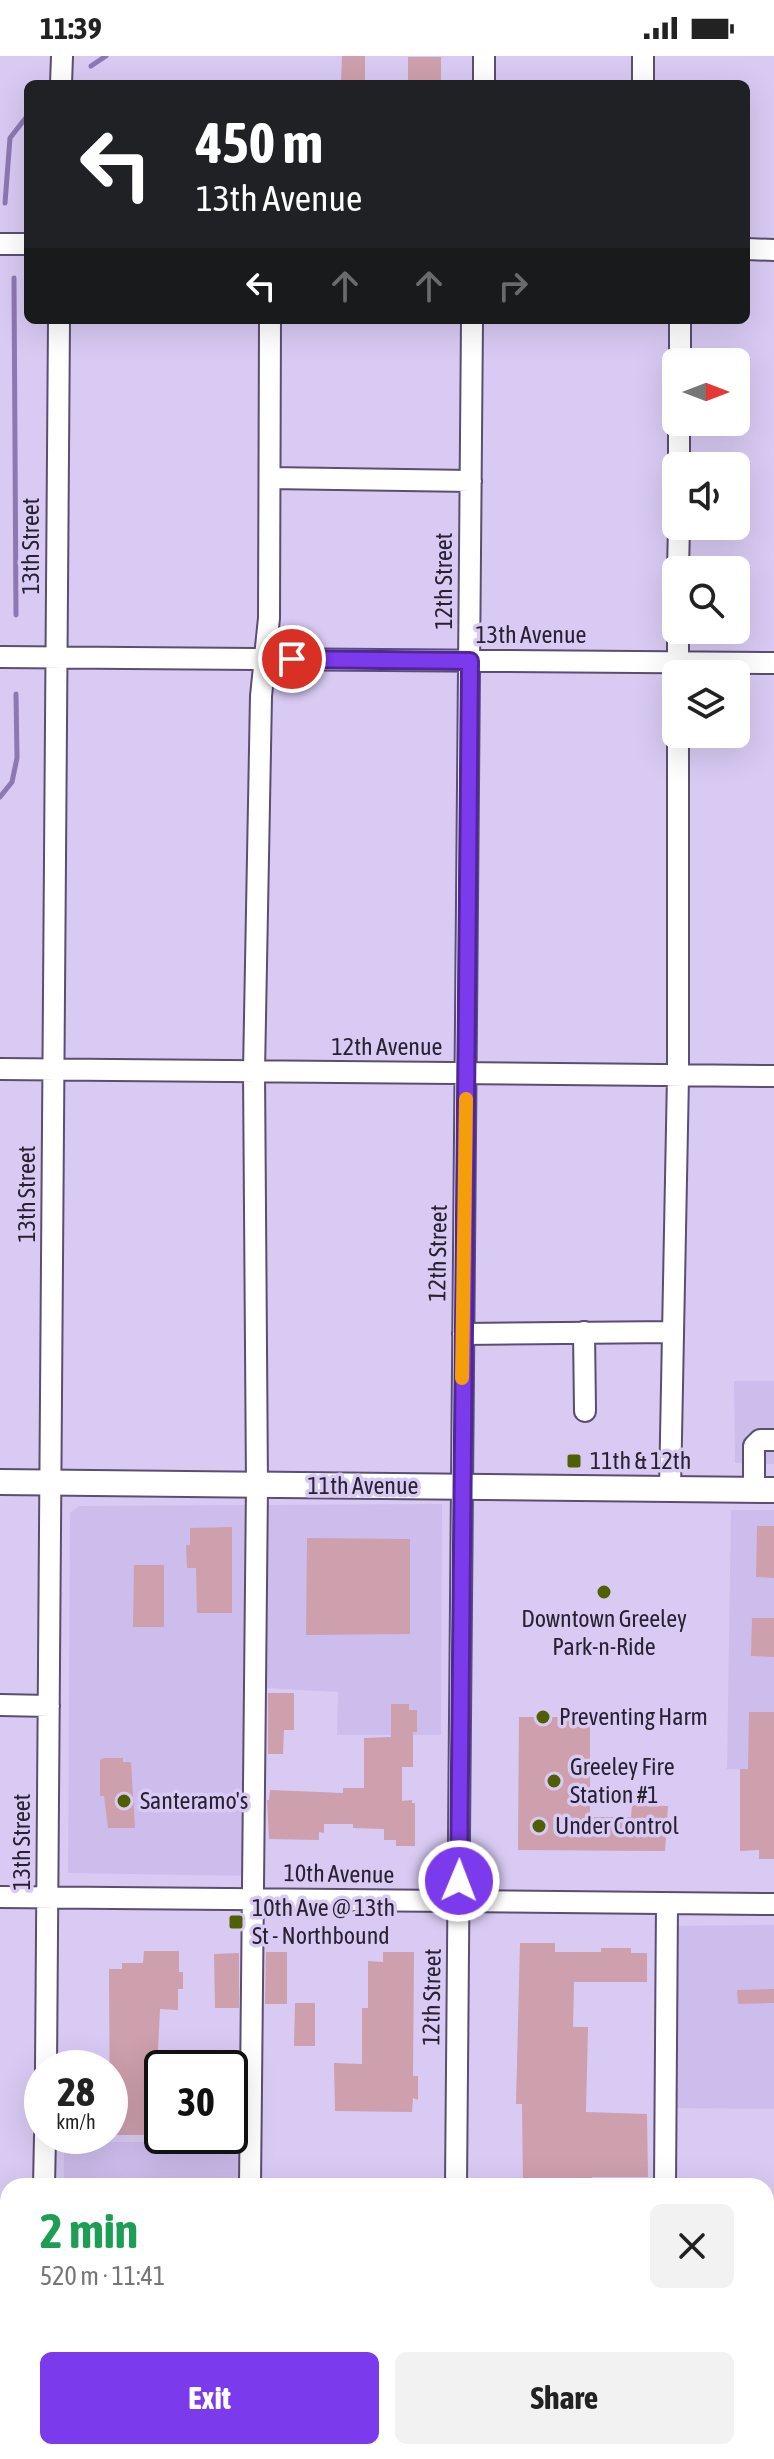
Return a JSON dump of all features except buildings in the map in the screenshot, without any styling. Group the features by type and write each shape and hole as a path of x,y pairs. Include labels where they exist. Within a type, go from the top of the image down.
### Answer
{"main road":[{"name":"11th Avenue","path":"0,1482 764,1490"}],"street":[{"path":"61,80 62,56"},
{"path":"484,56 484,80"},
{"path":"643,56 643,80"},
{"path":"0,244 24,244"},
{"path":"750,249 774,250"},
{"name":"13th Street","path":"46,2050 59,324"},
{"path":"250,2178 257,1485 254,1071 261,696 269,618 270,324"},
{"name":"12th Street","path":"456,2178 472,324"},
{"path":"680,324 680,348"},
{"path":"270,478 471,481"},
{"name":"13th Avenue","path":"0,657 470,661 662,667"},
{"name":"13th Avenue","path":"750,664 774,663"},
{"path":"670,1489 678,1076 678,748"},
{"name":"12th Avenue","path":"0,1069 774,1076"},
{"path":"584,1332 585,1411"},
{"path":"463,1334 673,1332"},
{"path":"764,1490 753,1452 756,1441 774,1440"},
{"path":"0,1705 49,1706"},
{"name":"10th Avenue","path":"0,1897 774,1904"},
{"path":"665,2178 667,1903"},
{"path":"44,2178 45,2154"}],"shaded area":[{"path":"734,1381 774,1381 774,1464 735,1463"},
{"path":"442,1504 441,1735 337,1735 338,1692 265,1688 260,1876 68,1873 70,1513 79,1506"},
{"path":"731,1510 774,1510 774,1777 770,1769 727,1769"},
{"path":"774,1925 774,2109 674,2108 675,1926"},
{"path":"128,2142 144,2142 144,2154 243,2154 243,2178 64,2178 64,2154 128,2154"}],"waterway":[{"path":"91,66 106,56"},
{"path":"5,203 10,138 24,120"},
{"path":"14,278 16,615"},
{"path":"0,797 12,782 17,758 16,694"}],"slow traffic":[{"path":"462,1378 466,1099"}],"place":[{"name":"11th & 12th","path":"574,1461"},
{"name":"Downtown Greeley Park-n-Ride","path":"604,1592"},
{"name":"Preventing Harm","path":"543,1717"},
{"name":"Greeley Fire Station #1","path":"554,1781"},
{"name":"Santeramo's","path":"124,1801"},
{"name":"Under Control","path":"539,1826"},
{"name":"10th Ave @ 13th St - Northbound","path":"236,1922"}],"route":[{"path":"292,659 470,661 459,1881"}]}
